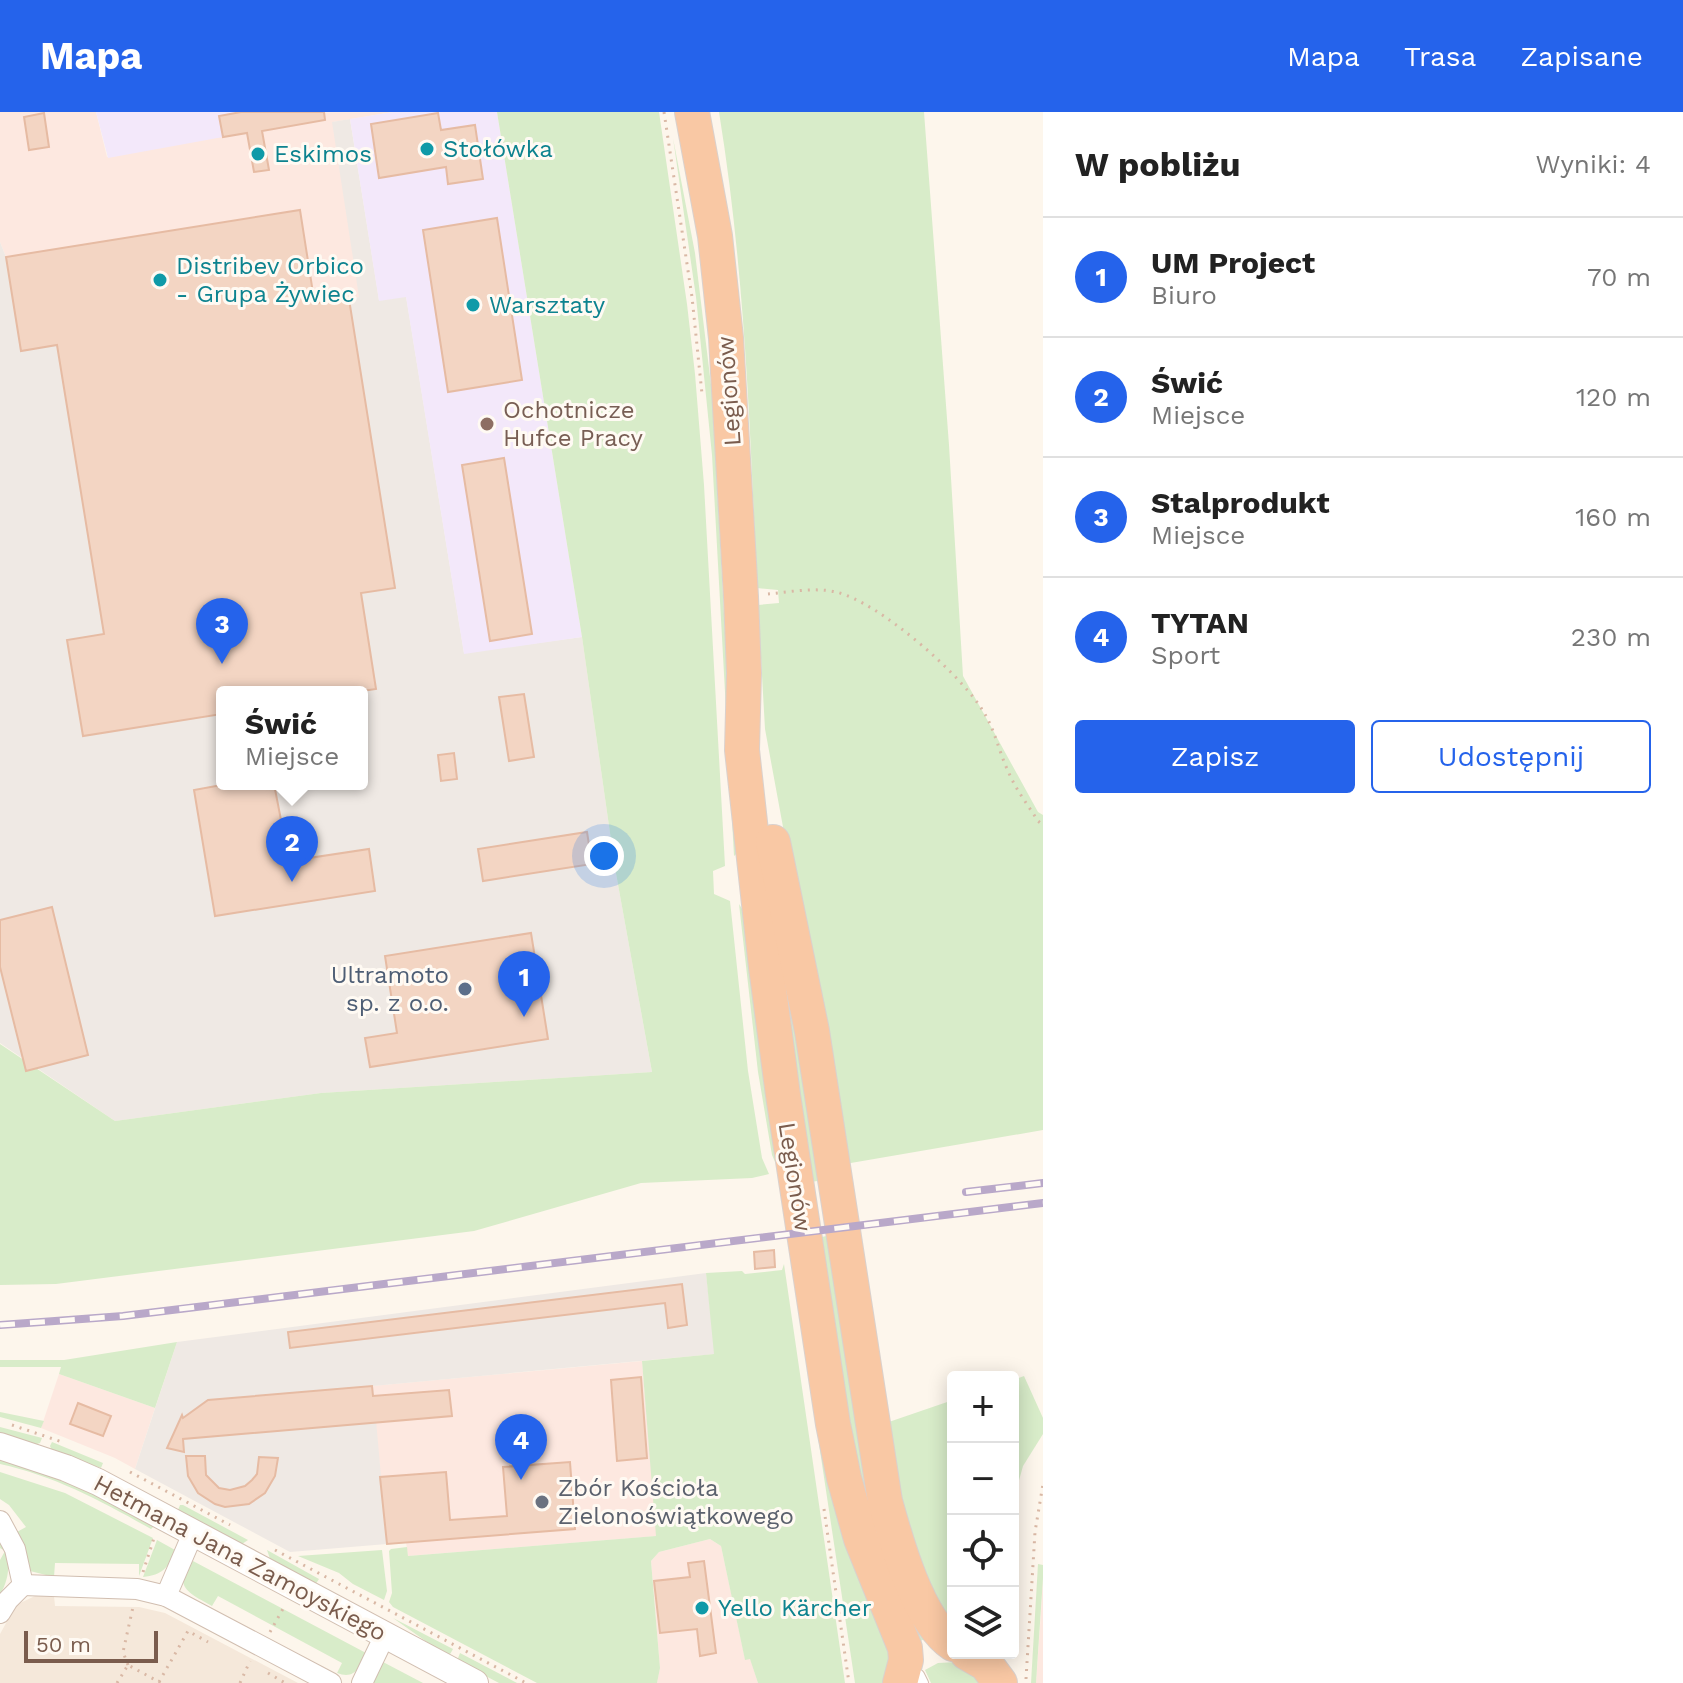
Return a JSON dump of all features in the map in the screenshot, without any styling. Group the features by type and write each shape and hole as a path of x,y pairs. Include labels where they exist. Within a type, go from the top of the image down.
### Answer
{"highway":[{"name":"Legionów","path":"692,112 710,208 721,291 733,435 741,597 743,761 766,967 833,1424 861,1539 903,1640 909,1679"},
{"name":"Legionów","path":"744,673 776,857 812,1031 885,1501 915,1588 934,1626 947,1638"},
{"path":"909,1679 925,1659 947,1654"},
{"path":"977,1659 986,1664 1000,1683"}],"street":[{"name":"Hetmana Jana Zamoyskiego","path":"0,1446 88,1477 475,1683"},
{"path":"0,1521 15,1549 23,1585"},
{"path":"166,1596 194,1531"},
{"path":"0,1613 23,1585 137,1589 166,1596 331,1683"},
{"path":"362,1683 385,1635"}],"path":[{"path":"741,597 829,591 859,600 889,619 967,687 986,715 1009,773 1043,825"},
{"path":"1026,1683 1035,1532 1043,1484"},
{"path":"274,1626 284,1606"},
{"path":"117,1683 128,1665 160,1682 188,1631"},
{"path":"240,1683 261,1645"}],"shaded area":[{"path":"0,112 96,112 107,157 219,116 241,112 393,112 333,122 360,297 21,351 6,257 0,242"},
{"path":"96,112 241,112 219,116 223,137 108,158"},
{"name":"Ochotnicze Hufce Pracy","path":"393,112 497,112 582,637 464,654 406,297 379,301 350,119"},
{"path":"350,119 379,300 406,296 464,653 582,637 615,868 652,1072 321,1093 115,1121 0,1043 0,242 6,257 21,351 359,297 332,122"},
{"path":"706,1273 715,1354 373,1386 387,1544 290,1552 135,1469 177,1342"},
{"path":"642,1361 657,1536 408,1556 406,1542 387,1544 372,1386"},
{"path":"59,1374 155,1408 135,1469 41,1428"},
{"path":"710,1539 721,1546 745,1659 750,1658 758,1683 657,1683 660,1668 651,1561 659,1552"},
{"path":"1043,1578 1043,1683 1036,1683 1041,1612"},
{"path":"35,1596 54,1596 55,1606 139,1607 165,1613 298,1683 0,1683 0,1634 16,1605"}],"green space":[{"path":"497,112 659,112 687,304 704,485 725,866 713,871 714,894 730,901 748,1071 762,1158 769,1174 752,1178 641,1183 474,1231 56,1284 0,1285 0,1044 115,1121 321,1093 652,1072 615,868 582,637"},
{"path":"719,112 924,112 963,676 1038,812 1043,815 1043,1130 845,1164 765,729 758,605 779,603 778,590 757,588 741,291"},
{"path":"673,138 695,253 712,393 737,853 734,856 712,455 696,297"},
{"path":"774,887 825,1180 810,1182"},
{"path":"739,904 744,912 780,1173 772,1155 758,1072"},
{"path":"833,1235 927,1638 918,1642 864,1511 815,1238"},
{"path":"784,1264 845,1683 758,1683 750,1659 745,1660 721,1546 710,1539 659,1552 651,1561 660,1668 657,1683 537,1683 393,1607 389,1602 392,1593 391,1549 407,1547 408,1556 656,1536 642,1361 714,1354 706,1273 742,1271 745,1274 782,1270"},
{"path":"794,1278 894,1649 886,1683 855,1683"},
{"path":"177,1342 155,1408 59,1374 61,1367 0,1367 0,1360 64,1360"},
{"path":"1024,1376 1043,1418 1043,1434 1023,1466 1019,1480 1019,1443 1019,1378"},
{"path":"947,1402 947,1618 914,1559 883,1424"},
{"path":"0,1412 44,1421 41,1428 0,1417"},
{"path":"0,1427 42,1438 40,1443 34,1445 0,1435"},
{"path":"52,1442 103,1463 101,1468 52,1451"},
{"path":"0,1457 56,1473 157,1523 151,1529 59,1483 0,1464"},
{"path":"0,1472 65,1493 153,1538 139,1576 139,1564 55,1563 54,1577 30,1571 17,1532 26,1527 9,1505 0,1499"},
{"path":"180,1505 248,1540 242,1544 178,1510"},
{"path":"0,1535 6,1551 8,1565 0,1595 0,1560 5,1551 0,1548"},
{"path":"157,1540 175,1550 173,1556 160,1572 143,1577"},
{"path":"267,1550 319,1579 315,1585 270,1559"},
{"path":"382,1550 387,1591 384,1600 339,1573 298,1556"},
{"path":"193,1561 366,1653 359,1667 348,1675 337,1673 342,1663 218,1596 212,1606 197,1597 183,1583 186,1570"},
{"path":"1038,1564 1043,1565 1043,1578 1036,1683 1031,1683"},
{"path":"393,1618 453,1649 449,1656 441,1652"},
{"path":"460,1653 517,1683 499,1683 457,1661"},
{"path":"383,1662 423,1683 371,1683"},
{"path":"957,1662 985,1683 931,1683 925,1670 938,1663"}],"building":[{"name":"Eskimos","path":"241,112 324,112 325,120 262,131 269,170 254,172 247,133 223,137 219,116"},
{"path":"44,113 49,147 29,150 24,117"},
{"name":"Stołówka","path":"438,113 441,130 475,125 483,179 448,184 446,167 379,178 371,124"},
{"path":"300,210 313,293 318,303 349,299 395,588 361,593 376,689 368,690 368,686 216,686 216,715 83,736 67,640 104,634 57,345 21,351 6,257"},
{"name":"Warsztaty","path":"497,218 522,380 448,392 423,230"},
{"path":"504,458 532,634 490,641 462,465"},
{"path":"524,694 534,757 509,761 499,697"},
{"path":"454,753 457,779 441,781 438,755"},
{"path":"216,786 216,790 275,790 289,861 369,849 375,891 215,916 194,790"},
{"path":"587,832 592,864 483,881 478,849"},
{"path":"52,907 88,1055 26,1071 0,967 0,920"},
{"path":"531,933 548,1039 370,1067 365,1038 397,1033 385,956"},
{"path":"774,1250 775,1267 755,1269 754,1252"},
{"path":"682,1284 687,1325 668,1328 665,1303 290,1348 288,1332"},
{"path":"641,1377 647,1458 617,1461 611,1380"},
{"path":"372,1386 373,1396 449,1390 452,1416 183,1439 184,1452 167,1448 182,1415 183,1418 208,1400"},
{"path":"78,1403 111,1416 103,1436 70,1424"},
{"path":"186,1456 205,1456 206,1475 219,1488 230,1490 245,1486 252,1480 257,1474 259,1457 278,1458 275,1476 265,1493 249,1504 225,1507 198,1493 188,1476"},
{"path":"570,1462 575,1529 387,1544 380,1477 446,1472 450,1520 507,1516 503,1467"},
{"path":"704,1561 716,1653 700,1656 697,1629 660,1633 654,1581 690,1577 688,1563"}],"railway":[{"path":"966,1192 1043,1183"},
{"path":"0,1325 123,1316 1043,1203"}],"place":[{"name":"Stołówka","path":"427,149"},
{"name":"Eskimos","path":"258,154"},
{"name":"Distribev Orbico - Grupa Żywiec","path":"160,280"},
{"name":"Warsztaty","path":"473,305"},
{"name":"Ochotnicze Hufce Pracy","path":"487,424"},
{"name":"Stalprodukt","path":"222,664"},
{"name":"Świć","path":"292,882"},
{"name":"Ultramoto sp. z o.o.","path":"465,989"},
{"name":"UM Project","path":"524,1017"},
{"name":"TYTAN","path":"521,1480"},
{"name":"Zbór Kościoła Zielonoświątkowego","path":"542,1502"},
{"name":"Yello Kärcher","path":"702,1608"}]}
